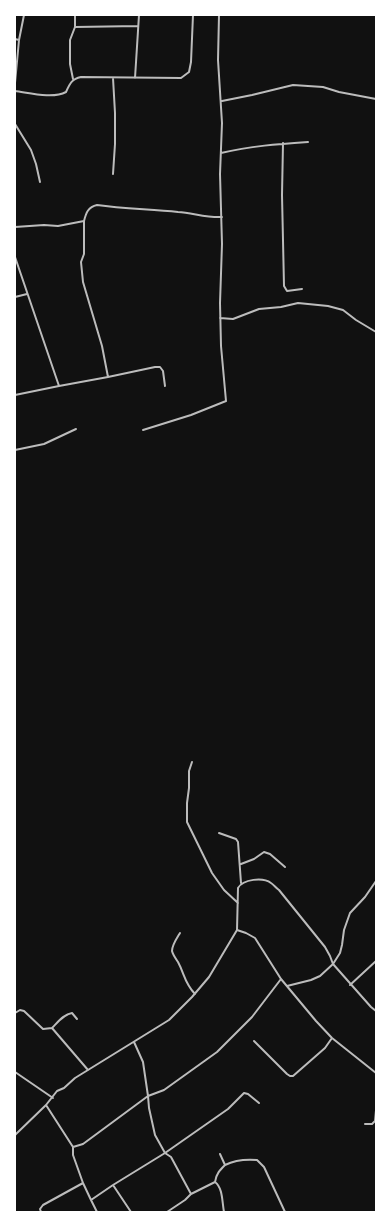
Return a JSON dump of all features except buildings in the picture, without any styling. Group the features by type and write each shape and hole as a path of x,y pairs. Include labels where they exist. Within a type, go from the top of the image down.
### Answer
{"street":[{"path":"15,83 19,40 24,15"},
{"path":"73,79 70,64 70,40 74,27 75,15"},
{"path":"135,78 139,15"},
{"path":"15,92 47,95 62,94 66,92 73,79 82,77 181,78 189,72 191,62 193,15"},
{"path":"143,430 178,420 226,401 220,318 222,244 220,193 222,101 218,60 219,15"},
{"path":"260,15 268,15"},
{"path":"74,27 138,26"},
{"path":"15,39 19,40"},
{"path":"113,78 115,113 113,174"},
{"path":"222,101 293,85 323,87 339,92 376,99"},
{"path":"15,124 31,150 40,182"},
{"path":"221,153 237,149 284,143 308,142"},
{"path":"284,143 282,195 284,286 287,291 302,290"},
{"path":"108,378 102,346 83,282 81,262 84,254 84,222 88,209 97,205 138,210 178,212 213,218 222,217"},
{"path":"15,227 58,226 84,222"},
{"path":"15,257 59,386"},
{"path":"15,297 27,294"},
{"path":"220,318 233,318 260,309 281,307 298,303 328,306 343,310 376,332"},
{"path":"15,395 108,378 155,366 160,367 163,371 165,386"},
{"path":"15,450 44,444 76,429"},
{"path":"192,762 189,771 187,822 212,873 224,890 238,903"},
{"path":"219,833 236,839 238,842 241,884"},
{"path":"240,864 254,859 264,852 270,854 285,867"},
{"path":"15,1135 53,1098 57,1091 64,1088 75,1078 169,1020 195,994 209,977 237,930 238,888 243,882 262,879 271,883 279,890 325,947 333,964 350,985 376,1011"},
{"path":"287,986 311,980 320,976 333,964 340,952 344,930 350,914 365,897 376,881"},
{"path":"237,930 255,938 281,979 302,1006 332,1038 376,1073"},
{"path":"180,933 173,945 172,953 178,962 186,982 195,994"},
{"path":"350,985 376,961"},
{"path":"73,1147 83,1144 148,1096 164,1090 217,1052 252,1016 281,979"},
{"path":"15,1013 20,1010 24,1011 43,1029 52,1028 69,1013 72,1013 77,1019"},
{"path":"52,1028 88,1070"},
{"path":"254,1041 286,1074 293,1076 325,1048 332,1038"},
{"path":"134,1042 143,1062 149,1108 155,1135 165,1153 171,1157 191,1194"},
{"path":"15,1072 53,1098"},
{"path":"91,1200 165,1153 228,1109 244,1094 248,1094 259,1103"},
{"path":"46,1105 73,1147 73,1155 83,1183 97,1212"},
{"path":"365,1124 372,1124 375,1121 376,1110"},
{"path":"220,1154 225,1165"},
{"path":"224,1212 218,1184 215,1182 215,1177 218,1172 225,1165 231,1162 257,1160 264,1167 285,1212"},
{"path":"167,1212 191,1194 215,1182"},
{"path":"41,1212 40,1210 43,1204 83,1183"},
{"path":"113,1186 131,1212"}]}
